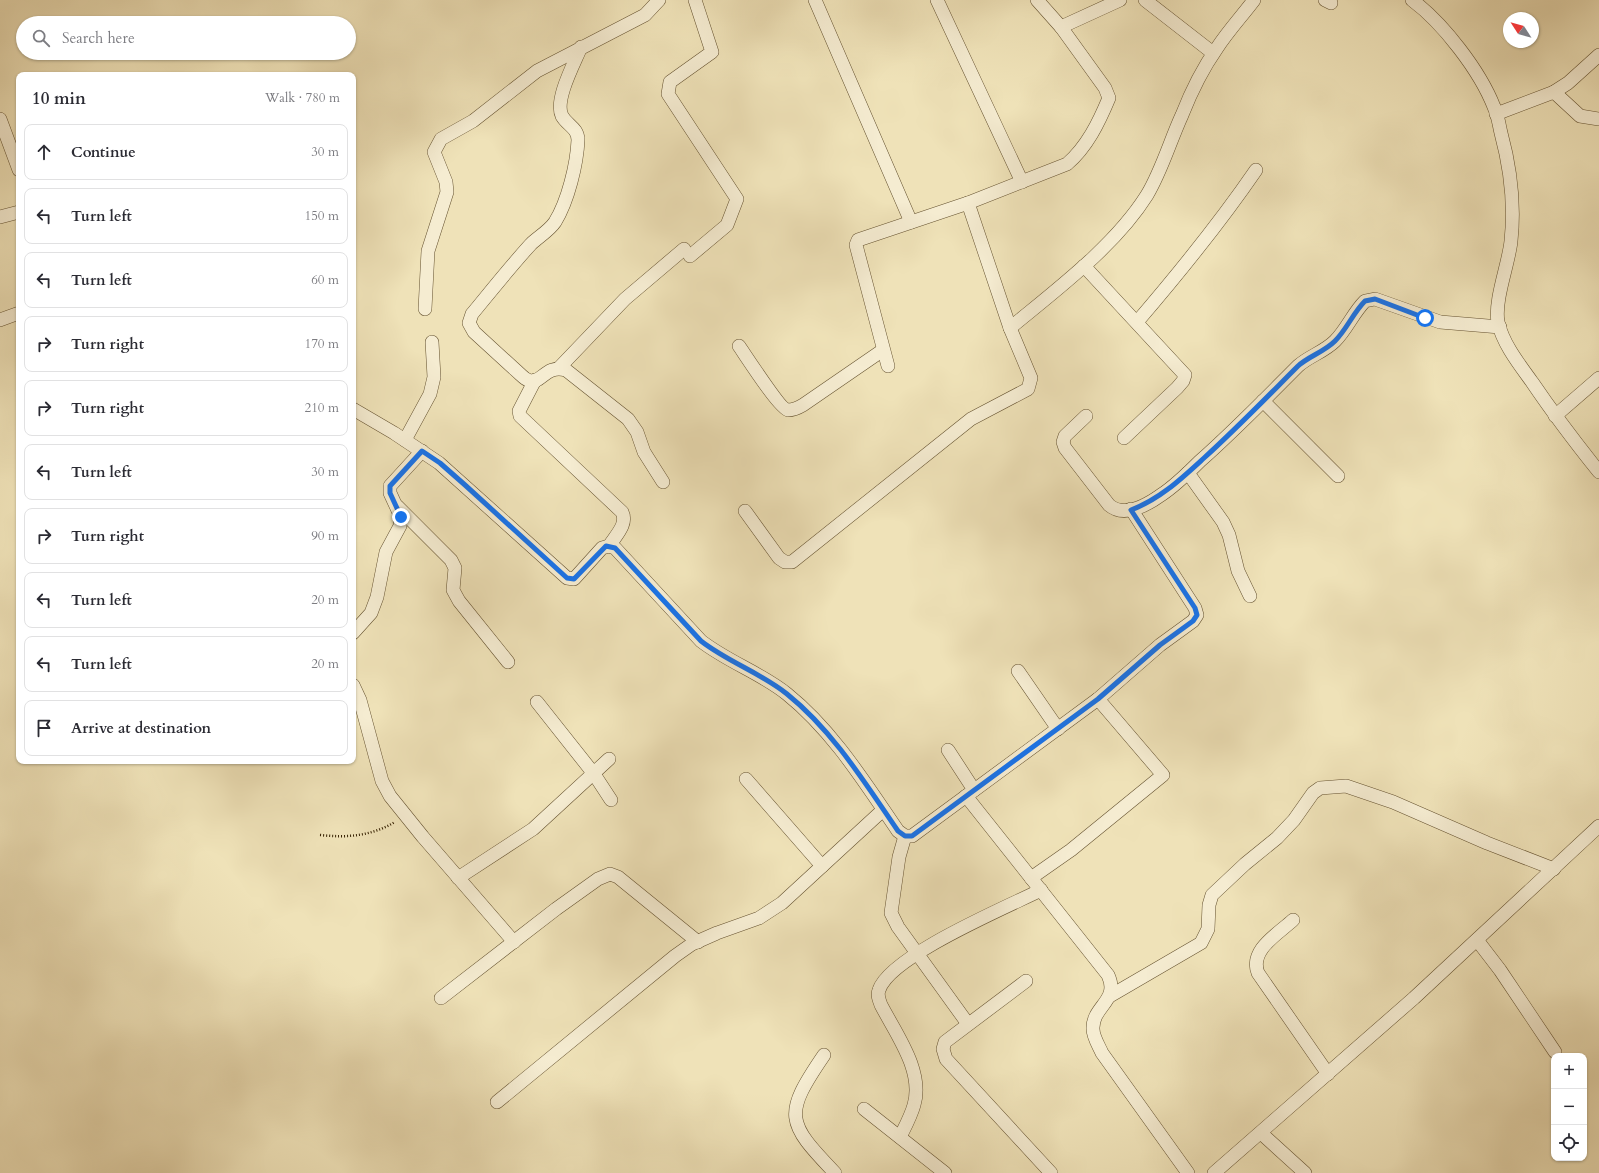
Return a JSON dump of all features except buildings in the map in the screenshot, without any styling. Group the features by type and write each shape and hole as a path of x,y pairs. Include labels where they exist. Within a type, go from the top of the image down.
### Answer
{"street":[{"path":"425,309 428,251 447,192 446,182 435,158 434,152 436,146 448,133 473,121 537,70 646,14 659,0"},
{"path":"559,368 625,299 687,252 727,225 737,198 668,94 670,82 712,52 694,0"},
{"path":"816,0 911,222"},
{"path":"937,0 1022,182"},
{"path":"888,366 856,242 858,240 968,203 1067,164 1080,153 1102,114 1109,98 1105,88 1061,27 1037,0"},
{"path":"1061,27 1122,0"},
{"path":"1145,0 1213,54"},
{"path":"1010,328 1084,266 1110,240 1146,196 1157,176 1182,114 1213,54 1254,0"},
{"path":"1412,0 1428,12 1467,58 1494,107 1509,162 1513,203 1511,243 1501,286 1498,311 1498,321 1500,327 1513,356 1555,416 1599,472"},
{"path":"581,47 560,98 560,110 562,117 576,130 578,139 571,182 560,213 554,224 531,244 472,314 469,323 474,332 521,376 530,381 535,380 552,369 559,368 574,375 628,419 637,432 644,452 663,482"},
{"path":"1496,114 1554,92 1568,83 1599,55"},
{"path":"1554,92 1580,116 1599,119"},
{"path":"0,119 16,162"},
{"path":"1137,322 1193,257 1229,210 1256,170"},
{"path":"745,511 779,558 792,562 972,419 1028,389 1031,378 1010,328 968,203"},
{"path":"0,217 16,213"},
{"path":"1084,266 1183,372 1185,377 1172,393 1124,438"},
{"path":"1086,416 1065,436 1063,442 1065,448 1109,504 1118,510 1131,510 1162,495 1188,473 1227,437 1307,358 1322,351 1333,343 1344,332 1360,306 1370,299 1375,299 1440,322 1500,327"},
{"path":"0,320 16,314"},
{"path":"405,440 430,394 434,376 432,342"},
{"path":"739,346 775,398 783,408 788,410 795,409 803,405 884,350"},
{"path":"1555,416 1599,378"},
{"path":"535,380 519,411 520,416 622,512 625,517 623,525 609,546"},
{"path":"1263,401 1338,476"},
{"path":"356,411 440,463 567,578 574,579 602,548 609,546 615,548 701,641 716,653 786,693 814,717 898,831 905,836 912,836 1098,699 1160,645 1189,625 1197,615 1195,608 1131,510"},
{"path":"356,630 371,613 377,597 386,552 400,526 401,517 390,493 390,486 422,451"},
{"path":"1188,473 1223,522 1229,535 1238,570 1250,596"},
{"path":"394,504 451,560 455,568 453,590 459,601 508,662"},
{"path":"1018,671 1058,729"},
{"path":"356,691 360,700 382,781 390,796 458,878 514,942"},
{"path":"1031,878 1071,850 1163,775 1098,699"},
{"path":"537,702 594,774 611,800"},
{"path":"948,750 970,793 1031,878 1108,975 1112,986 1110,996"},
{"path":"458,878 533,829 609,759"},
{"path":"746,779 822,866"},
{"path":"1188,1173 1102,1053 1093,1033 1096,1015 1110,996 1201,943 1208,929 1209,905 1212,895 1290,825 1313,793 1320,788 1346,786 1393,802 1486,843 1554,869"},
{"path":"497,1102 675,956 698,942 717,933 759,918 782,903 883,810"},
{"path":"1214,1173 1328,1074 1477,940 1599,826"},
{"path":"905,836 899,857 891,913 898,927 916,953 968,1024"},
{"path":"441,998 598,879 610,874 618,877 698,942"},
{"path":"900,1137 914,1105 915,1084 912,1065 881,1005 878,995 879,990 890,974 916,953 1041,890"},
{"path":"1293,920 1260,949 1255,966 1263,980 1328,1074"},
{"path":"1477,940 1500,970 1556,1052"},
{"path":"1026,981 968,1024 944,1044 943,1052 946,1059 1050,1173"},
{"path":"824,1055 805,1082 796,1106 794,1117 804,1138 835,1173"},
{"path":"864,1109 945,1173"},
{"path":"1261,1133 1305,1173"}],"path":[{"path":"320,835 365,835 380,830 406,816"}],"route":[{"path":"401,517 390,493 390,486 422,451 440,463 567,578 574,579 602,548 612,546 623,555 701,641 716,653 786,693 814,717 898,831 908,837 912,836 1098,699 1160,645 1185,628 1196,618 1197,613 1195,608 1131,510 1145,505 1162,495 1182,478 1227,437 1298,366 1307,358 1322,351 1333,343 1344,332 1360,306 1365,301 1375,299 1425,318"}]}
